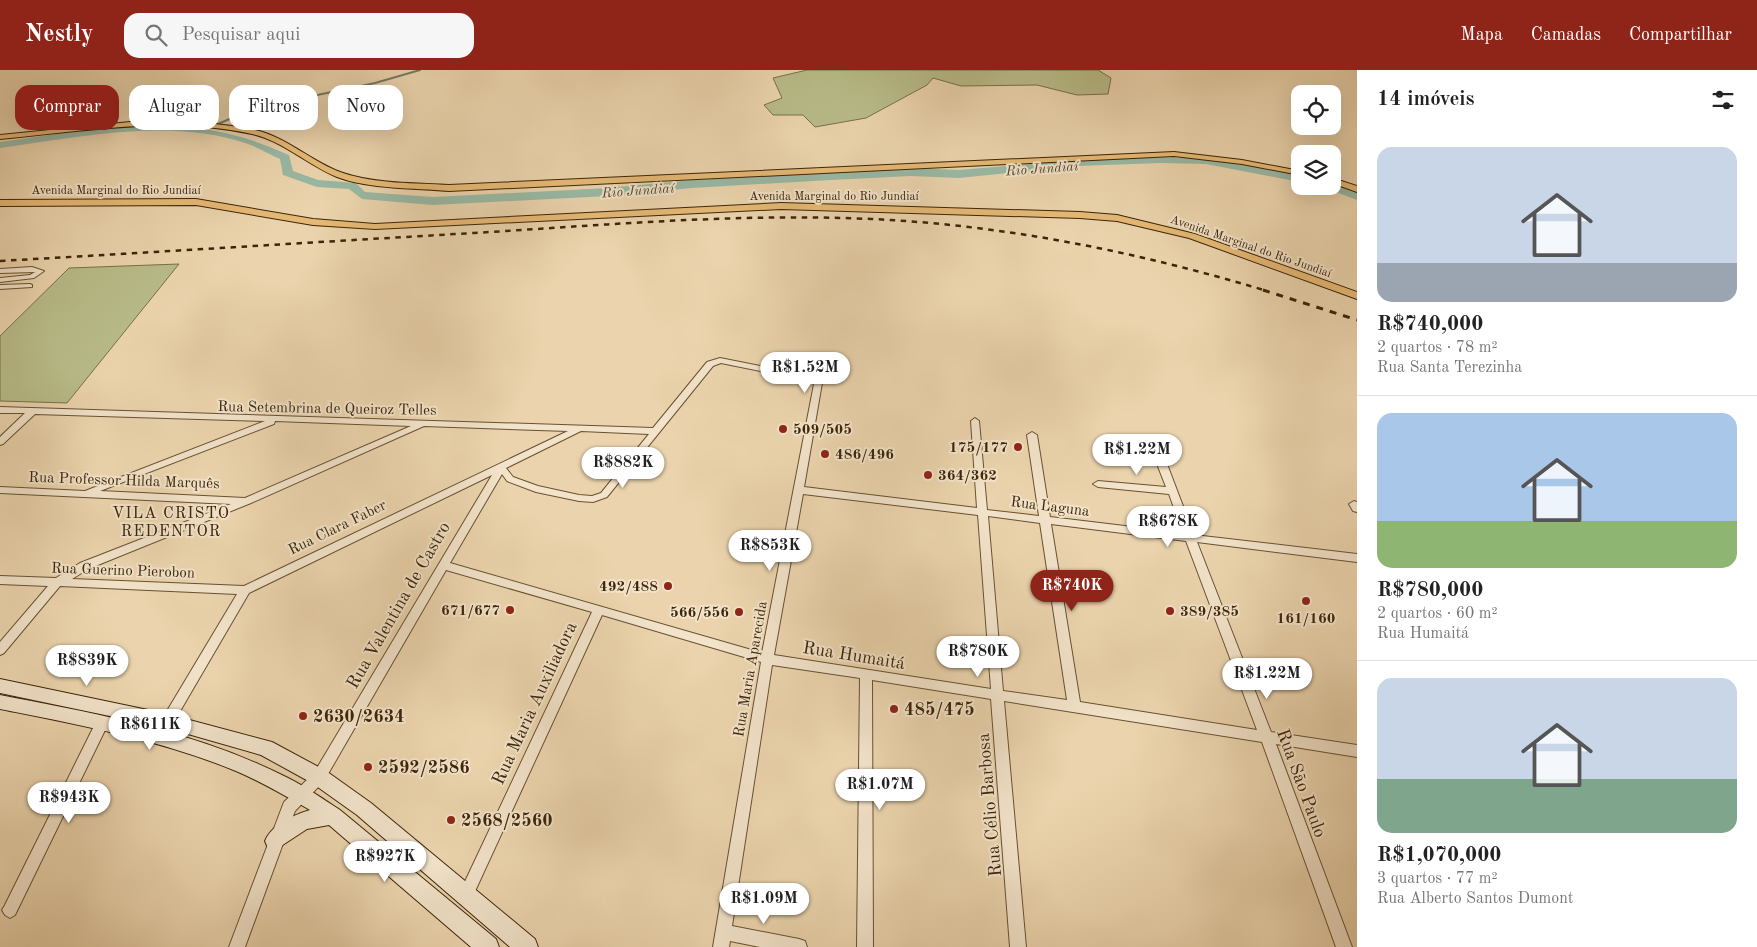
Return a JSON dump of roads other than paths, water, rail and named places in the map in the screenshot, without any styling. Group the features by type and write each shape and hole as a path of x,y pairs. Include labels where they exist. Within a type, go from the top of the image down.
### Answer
{"main road":[{"name":"Avenida Marginal do Rio Jundiaí","path":"0,138 130,124 201,126 254,132 269,137 340,175 362,180 449,188 562,184 906,165 1174,154 1242,162 1291,171"},
{"path":"1341,183 1357,189"},
{"name":"Avenida Marginal do Rio Jundiaí","path":"0,203 196,202 228,205 312,222 360,227 412,226 781,206 1042,212 1118,218 1167,229 1231,249 1357,296"},
{"path":"0,686 168,721 266,748 319,777 371,815 527,947"},
{"path":"0,702 146,733 194,747 250,767 302,794 333,816 488,947"},
{"path":"275,841 292,825 302,820 333,816"}],"street":[{"path":"42,70 68,70"},
{"path":"0,270 38,269 41,271 32,276 0,280"},
{"path":"0,280 10,274 10,270"},
{"path":"0,287 30,286"},
{"name":"Rua Maria Aparecida","path":"653,431 710,364 716,361 726,360 807,377 818,383 767,659 723,940"},
{"name":"Rua Setembrina de Queiroz Telles","path":"0,410 653,431"},
{"path":"0,442 32,412"},
{"path":"85,493 277,420"},
{"name":"Rua Célio Barbosa","path":"975,422 1018,947"},
{"path":"0,650 57,583 84,566 247,501 423,424"},
{"name":"Rua Clara Faber","path":"245,590 580,429"},
{"path":"501,467 510,479 536,489 592,499 604,495 653,431"},
{"path":"1032,435 1074,707"},
{"name":"Rua São Paulo","path":"1162,464 1267,738 1344,947"},
{"name":"Rua Valentina de Castro","path":"238,947 288,807 319,777 501,467"},
{"path":"1098,484 1172,491"},
{"name":"Rua Professor Hilda Marquês","path":"0,490 247,501"},
{"name":"Rua Laguna","path":"799,490 1357,558"},
{"name":"Rua Humaitá","path":"444,565 767,659 1357,751"},
{"name":"Rua Guerino Pierobon","path":"0,580 245,590"},
{"path":"168,721 245,590"},
{"name":"Rua Maria Auxiliadora","path":"466,895 598,609"},
{"path":"865,947 866,674"},
{"path":"10,910 102,724"},
{"path":"723,940 799,947"}],"waterway":[{"path":"219,124 255,108 375,83 420,70"},
{"name":"Rio Jundiaí","path":"0,145 71,135 146,128 218,133 253,142 285,157 287,173 317,183 352,186 362,195 433,201 608,192 692,184 831,176 911,172 959,174 1078,163 1160,160 1206,161 1291,176"},
{"name":"Rio Jundiaí","path":"192,131 196,130"},
{"name":"Rio Jundiaí","path":"1341,190 1357,196"}],"railway":[{"path":"0,261 672,221 771,218 871,219 971,227 1071,243 1170,264 1267,291"},
{"path":"1263,290 1357,320"}],"place":[{"name":"509/505","path":"783,429"},
{"name":"175/177","path":"1018,447"},
{"name":"486/496","path":"825,454"},
{"name":"364/362","path":"928,475"},
{"name":"492/488","path":"668,586"},
{"name":"161/160","path":"1306,601"},
{"name":"671/677","path":"510,610"},
{"name":"389/385","path":"1170,611"},
{"name":"566/556","path":"739,612"},
{"name":"485/475","path":"894,709"},
{"name":"2630/2634","path":"303,716"},
{"name":"2592/2586","path":"368,767"},
{"name":"2568/2560","path":"451,820"}],"district":[{"name":"VILA CRISTO REDENTOR","path":"171,521"}]}
